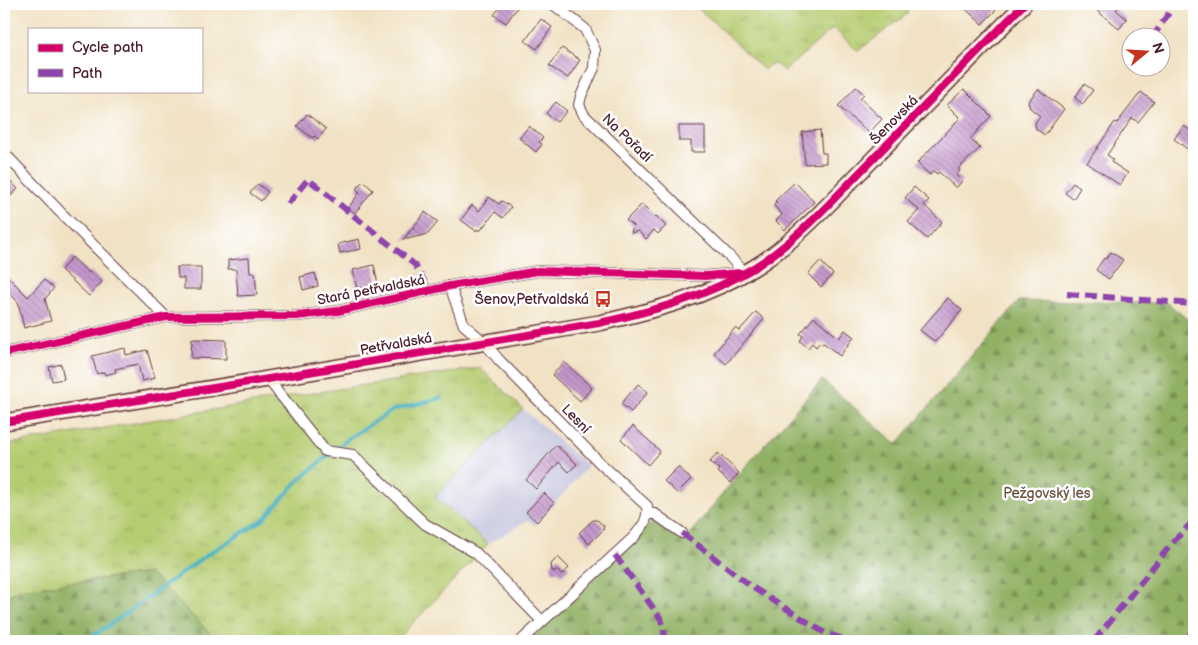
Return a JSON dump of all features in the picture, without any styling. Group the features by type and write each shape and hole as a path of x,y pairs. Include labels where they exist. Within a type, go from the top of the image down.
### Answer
{"main road":[{"name":"Šenovská","path":"779,250 828,205 1024,4"},
{"name":"Petřvaldská","path":"4,422 599,323 690,299 745,273 779,250"}],"street":[{"name":"Na Pořadí","path":"553,4 585,29 595,50 594,68 581,96 579,105 584,115 745,273"},
{"path":"4,154 166,317"},
{"name":"Stará petřvaldská","path":"4,353 166,317 296,316 338,311 450,286 538,271 705,276 745,273"},
{"path":"450,286 464,325 484,342"},
{"name":"Lesní","path":"484,342 499,360 602,465 646,506 648,514 655,514 682,533"},
{"path":"268,379 325,451 353,455 425,524 476,554 542,621"},
{"path":"521,641 634,537 643,526 648,514"}],"shaded area":[{"path":"523,409 588,466 535,525 528,520 488,544 435,497"}],"green space":[{"path":"694,4 908,4 907,14 858,51 833,28 784,71 776,64 769,65 764,70"},
{"name":"Pežgovský les","path":"1019,301 1168,303 1194,325 1194,641 529,641 652,521 683,542 739,474 822,380 897,444"},
{"path":"480,368 523,409 435,497 488,544 396,641 293,641 287,636 281,641 218,641 149,573 20,589 4,598 4,445 312,393"},
{"path":"149,573 218,641 4,641 4,598 20,589"}],"building":[{"path":"503,4 520,4 506,23 494,15"},
{"path":"960,4 989,4 996,10 982,24"},
{"path":"1089,4 1121,4 1116,10 1127,19 1119,29"},
{"path":"541,19 552,27 537,49 525,41"},
{"path":"562,48 580,60 568,78 549,66"},
{"path":"1084,84 1093,90 1083,104 1075,98"},
{"path":"856,87 864,94 860,98 882,119 869,133 838,106"},
{"path":"964,89 991,116 970,139 980,148 958,169 960,171 956,175 962,181 956,188 939,172 937,174 933,171 930,175 917,163 960,118 947,105"},
{"path":"1038,89 1064,109 1045,135 1036,129 1035,123 1040,116 1030,108 1028,102"},
{"path":"1141,92 1154,102 1138,122 1132,118 1107,155 1113,159 1111,162 1128,173 1120,185 1087,163 1115,122 1117,123"},
{"path":"556,102 567,111 557,122 546,113"},
{"path":"307,114 326,129 318,139 314,136 312,138 297,126"},
{"path":"529,126 543,138 539,142 542,144 536,152 519,138"},
{"path":"679,126 705,126 705,152 691,152 691,141 679,141"},
{"path":"1184,126 1194,133 1194,154 1174,139"},
{"path":"820,130 822,153 826,153 826,163 805,164 802,132"},
{"path":"4,174 18,189 4,202"},
{"path":"363,181 373,190 355,213 348,208 360,192 356,189"},
{"path":"795,182 814,202 785,230 776,221 782,215 774,205 777,202 775,201"},
{"path":"1073,183 1080,188 1073,199 1065,193"},
{"path":"258,184 268,192 261,201 250,193"},
{"path":"914,187 929,200 924,205 942,222 927,239 908,222 919,210 905,198"},
{"path":"489,197 499,204 502,201 511,207 503,218 495,212 480,231 477,229 476,231 461,220 472,205 479,211"},
{"path":"642,204 666,226 658,234 654,230 646,239 638,231 631,233 633,226 626,220"},
{"path":"425,212 438,222 428,234 403,240"},
{"path":"359,239 361,249 340,253 338,244"},
{"path":"1111,252 1123,260 1109,279 1096,270 1104,258 1106,259"},
{"path":"72,257 102,282 89,296 61,270"},
{"path":"249,258 250,273 255,273 257,295 238,296 236,269 228,269 228,260"},
{"path":"820,261 833,274 821,287 808,274"},
{"path":"374,265 378,284 357,289 353,270"},
{"path":"177,267 201,267 201,289 184,289 184,278 178,278"},
{"path":"4,273 28,297 44,280 54,288 45,299 51,321 24,328 18,302 4,287"},
{"path":"315,273 318,286 303,290 300,277"},
{"path":"948,298 962,310 935,342 920,330"},
{"path":"756,312 764,319 726,364 714,353 735,328 739,331"},
{"path":"814,317 839,338 845,330 854,337 840,356 824,343 820,342 816,347 812,343 808,348 800,341 803,336 800,334"},
{"path":"192,339 226,340 226,359 191,358"},
{"path":"125,348 126,355 147,350 155,378 142,381 138,364 115,369 116,372 105,375 104,372 97,374 92,356"},
{"path":"564,362 592,388 580,401 552,375"},
{"path":"61,364 64,379 52,381 49,367"},
{"path":"638,384 648,392 631,412 621,404"},
{"path":"633,426 660,451 648,465 621,439"},
{"path":"556,445 577,464 569,472 559,462 536,489 526,480"},
{"path":"718,453 739,473 730,483 718,472 720,470 710,462"},
{"path":"678,467 691,479 677,493 664,481"},
{"path":"544,493 554,503 537,522 526,512"},
{"path":"593,520 597,520 604,526 603,530 589,544 579,533"},
{"path":"558,557 569,568 561,575 558,571 552,571 551,564"}],"waterway":[{"path":"335,450 349,438 393,410 441,398"},
{"path":"85,641 208,554 263,520 297,482 330,454"}],"marked path":[{"path":"1159,28 1175,4"},
{"path":"288,204 308,179 415,265 430,291"},
{"path":"1067,294 1194,304"},
{"path":"1094,641 1173,542 1194,520"},
{"path":"682,533 752,587 825,633 850,641"},
{"path":"615,555 661,619 666,641"},
{"path":"1185,641 1194,630"}],"cycle path":[{"path":"4,422 599,323 659,308 699,295 737,278 755,267 775,253 811,222 1024,4"},
{"path":"4,353 166,317 297,316 338,311 450,286 538,271 705,276 740,273"}],"place":[{"name":"Šenov,Petřvaldská","path":"603,299"}]}
